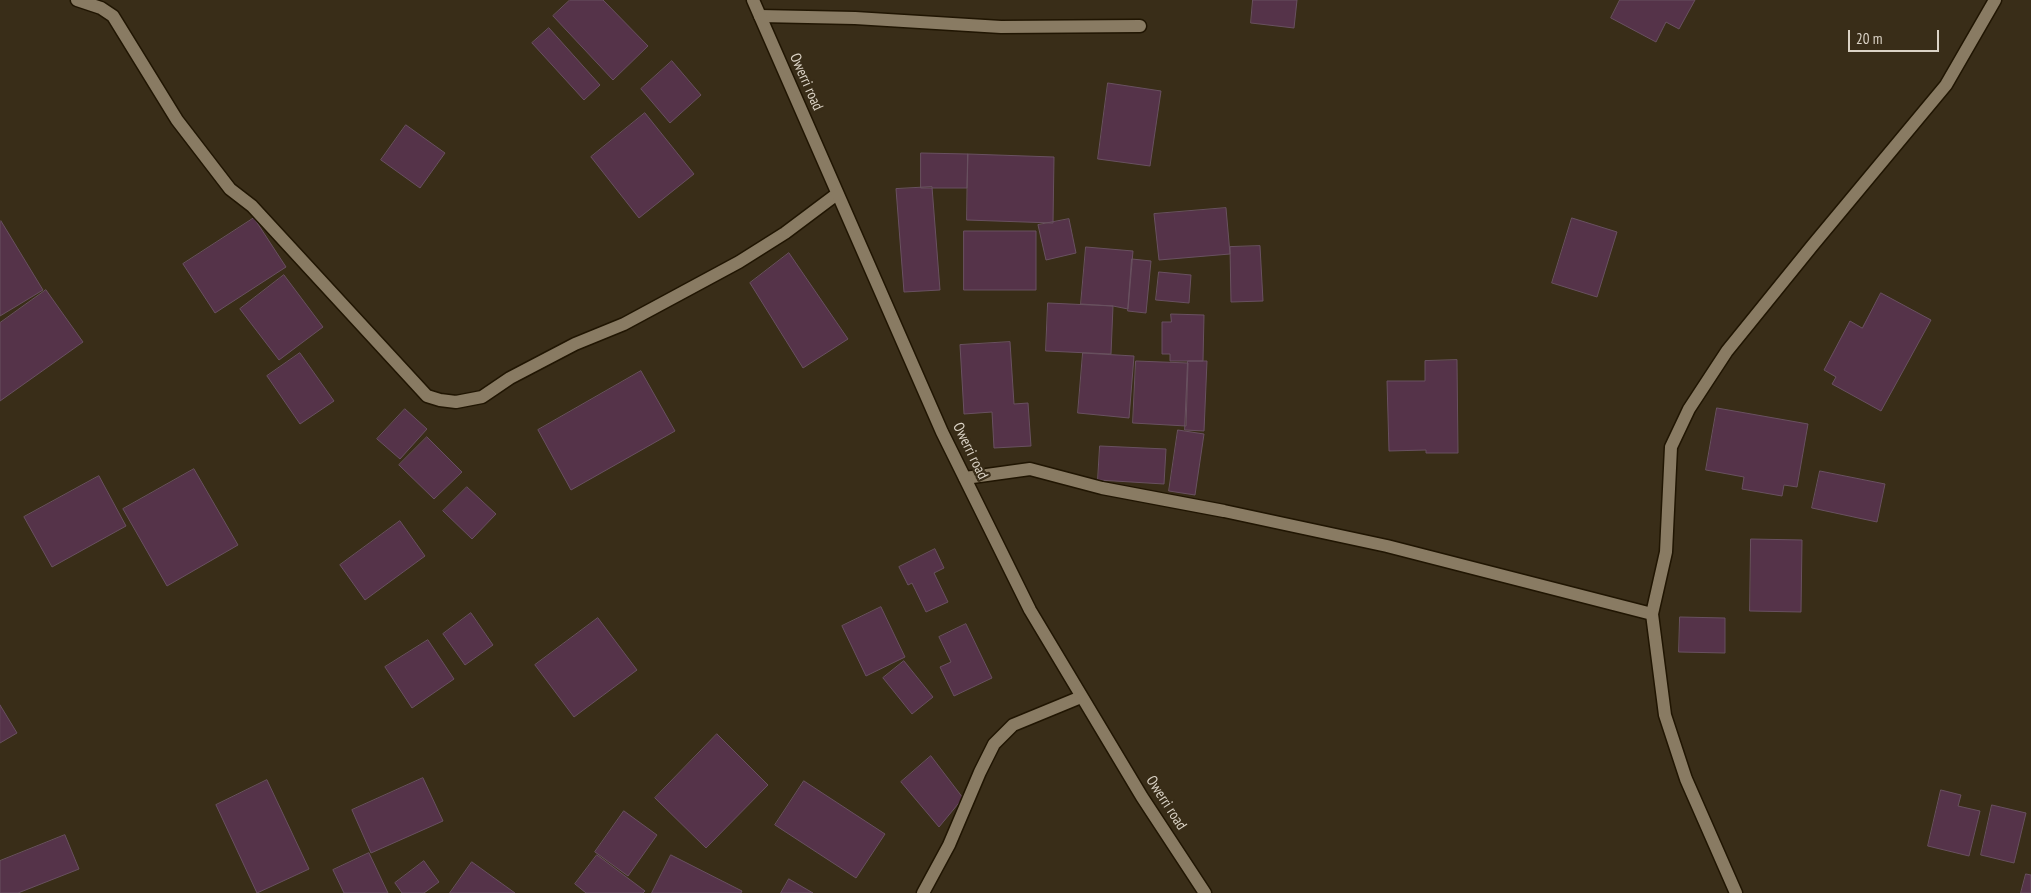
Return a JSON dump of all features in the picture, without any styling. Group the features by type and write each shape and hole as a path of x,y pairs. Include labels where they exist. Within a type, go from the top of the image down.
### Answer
{"street":[{"path":"77,0 102,8 113,16 177,120 230,189 252,206 427,396 440,400 456,402 482,397 510,378 575,344 650,311 739,262 785,233 838,194"},
{"name":"Owerri road","path":"753,0 942,432 1030,610 1142,797 1205,893"},
{"path":"1736,893 1686,779 1665,716 1652,614 1666,552 1671,447 1689,409 1727,351 1946,85 1995,0"},
{"path":"760,16 855,18 1001,28 1140,26"},
{"path":"965,478 1030,469 1102,488 1224,511 1388,546 1652,614"},
{"path":"923,893 949,845 994,744 1013,725 1081,697"}],"building":[{"path":"570,0 603,0 648,46 613,80 553,16"},
{"path":"1253,0 1297,0 1294,28 1251,23"},
{"path":"1620,0 1695,0 1679,29 1666,22 1656,42 1611,18"},
{"path":"549,28 600,85 584,100 532,43"},
{"path":"672,61 701,95 670,123 641,89"},
{"path":"1108,83 1161,91 1150,166 1098,159"},
{"path":"645,113 694,174 639,218 591,157"},
{"path":"406,125 445,153 420,188 381,160"},
{"path":"921,153 968,154 967,188 921,188"},
{"path":"968,154 1054,157 1053,223 967,220"},
{"path":"932,187 940,290 904,292 896,189"},
{"path":"1226,208 1230,254 1159,260 1154,214"},
{"path":"254,218 286,267 215,313 183,264"},
{"path":"1572,218 1617,232 1597,297 1552,283"},
{"path":"1069,219 1076,253 1046,260 1038,225"},
{"path":"0,222 43,290 0,316"},
{"path":"964,231 1036,231 1036,290 964,290"},
{"path":"1260,246 1263,301 1231,302 1230,247"},
{"path":"1086,247 1133,251 1128,309 1081,304"},
{"path":"789,253 848,339 803,368 750,283"},
{"path":"1132,259 1151,261 1146,313 1128,311"},
{"path":"1159,272 1191,275 1189,303 1156,300"},
{"path":"284,275 323,327 279,360 240,309"},
{"path":"46,290 83,342 0,401 0,323"},
{"path":"1881,293 1931,320 1881,411 1832,384 1836,377 1824,370 1850,321 1862,328"},
{"path":"1048,303 1113,306 1111,354 1046,351"},
{"path":"1171,314 1204,315 1203,361 1170,361 1170,354 1162,354 1162,322 1171,322"},
{"path":"1010,342 1014,404 1028,403 1031,446 994,448 992,412 964,414 960,345"},
{"path":"300,353 334,401 300,424 267,376"},
{"path":"1083,353 1134,356 1129,418 1078,413"},
{"path":"1457,360 1458,453 1426,453 1426,450 1389,451 1387,381 1425,381 1425,361"},
{"path":"1136,361 1188,363 1186,426 1133,423"},
{"path":"1188,361 1207,361 1204,431 1185,430"},
{"path":"641,371 675,431 571,490 538,430"},
{"path":"1717,408 1808,424 1797,487 1784,485 1782,496 1742,489 1744,477 1706,470"},
{"path":"405,409 427,429 400,459 377,439"},
{"path":"1178,430 1204,434 1195,495 1169,491"},
{"path":"427,437 462,472 434,499 399,465"},
{"path":"1100,446 1166,449 1164,484 1098,480"},
{"path":"194,469 238,545 167,586 123,509"},
{"path":"1820,471 1885,484 1877,522 1812,508"},
{"path":"99,476 126,526 52,567 24,517"},
{"path":"467,487 496,514 472,539 443,511"},
{"path":"400,521 425,556 365,600 340,565"},
{"path":"1751,539 1802,540 1801,612 1750,611"},
{"path":"935,549 944,568 934,573 948,602 926,612 912,583 908,585 899,567"},
{"path":"881,607 905,657 866,676 842,626"},
{"path":"471,613 493,645 465,665 443,634"},
{"path":"1680,617 1725,618 1725,653 1679,652"},
{"path":"598,618 637,670 574,717 535,665"},
{"path":"966,624 992,678 954,696 940,667 951,662 939,637"},
{"path":"428,640 454,679 412,708 385,667"},
{"path":"904,661 933,697 912,714 883,678"},
{"path":"0,705 17,733 0,743"},
{"path":"717,734 768,785 706,848 655,798"},
{"path":"931,756 963,798 939,827 901,782"},
{"path":"423,778 443,821 371,853 352,810"},
{"path":"267,780 309,869 257,893 216,805"},
{"path":"804,781 885,834 856,878 775,825"},
{"path":"1941,790 1961,795 1958,806 1980,811 1969,856 1928,846"},
{"path":"1992,805 2026,813 2014,863 1981,855"},
{"path":"624,811 657,835 628,876 595,852"},
{"path":"65,835 79,869 18,893 0,893 0,861"},
{"path":"369,853 388,893 344,893 333,870"},
{"path":"597,855 645,891 643,893 586,893 575,884"},
{"path":"671,855 742,891 741,893 652,893"},
{"path":"424,861 439,882 424,893 402,893 395,883"},
{"path":"472,862 515,893 450,893"},
{"path":"2026,874 2031,875 2031,893 2021,893"},
{"path":"789,879 813,893 781,893"}]}
